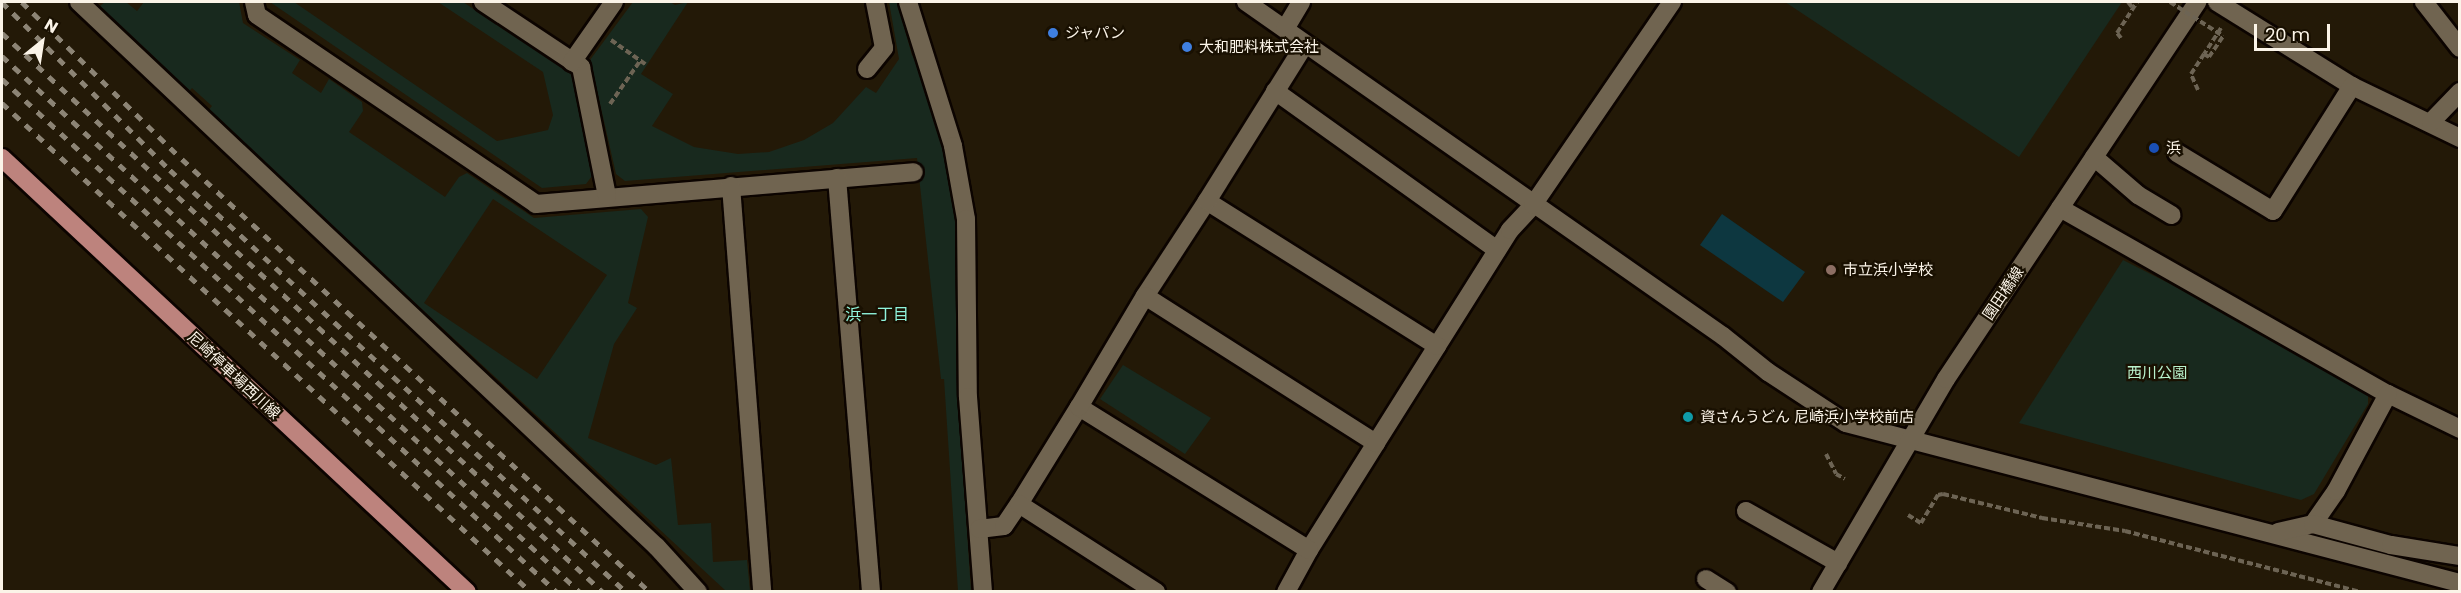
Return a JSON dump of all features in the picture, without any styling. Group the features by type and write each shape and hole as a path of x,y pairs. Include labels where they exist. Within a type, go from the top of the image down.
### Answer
{"main road":[{"name":"尼崎停車場西川線","path":"2,158 468,591"}],"street":[{"path":"79,2 657,546 698,591"},
{"path":"254,2 257,15 536,204 607,195 914,172"},
{"path":"483,2 581,67 607,195"},
{"path":"572,62 614,2"},
{"path":"867,69 884,48 875,2"},
{"path":"908,2 953,146 966,219 968,396 983,591"},
{"path":"1245,2 1846,423 2460,583"},
{"path":"1285,29 1301,2"},
{"path":"1286,591 1309,550 1497,250 1533,205 1671,2"},
{"name":"園田橋線","path":"1821,591 1910,440 2197,2"},
{"path":"2217,2 2352,86 2431,122 2460,138"},
{"path":"2424,2 2460,48"},
{"path":"979,529 1005,526 1145,296 1208,201 1305,44"},
{"path":"2177,153 2273,211 2352,86"},
{"path":"1275,91 1497,250"},
{"path":"2431,122 2460,92"},
{"path":"2094,157 2138,195 2171,215"},
{"path":"837,178 871,591"},
{"path":"731,186 762,591"},
{"path":"1208,201 1437,346"},
{"path":"2060,208 2388,394 2460,429"},
{"path":"1145,296 1376,443"},
{"path":"2313,524 2336,491 2388,394"},
{"path":"1079,407 1309,550"},
{"path":"1019,504 1156,591"},
{"path":"1746,512 1838,563"},
{"path":"2274,533 2313,524 2391,545 2460,556"},
{"path":"1706,579 1727,591"}],"path":[{"path":"2128,2 2132,8"},
{"path":"2121,38 2117,33 2137,2"},
{"path":"2170,2 2223,36 2209,57 2204,54"},
{"path":"2198,90 2191,74 2221,27"},
{"path":"605,36 645,64"},
{"path":"604,112 640,61"},
{"path":"1826,454 1836,474 1845,479"},
{"path":"1908,515 1921,523 1938,495 1943,494 2042,518 2125,531 2361,591"}],"green space":[{"path":"105,2 126,2 137,11 144,2 239,2 243,23 300,60 292,73 321,93 329,79 362,102 363,111 349,132 445,197 459,177 467,173 534,218 641,209 648,217 628,303 637,308 614,344 588,438 656,465 671,458 678,525 711,523 713,562 747,560 750,591 726,591 208,111 212,106 192,88 186,95 95,10","holes":["493,199 607,275 537,379 424,303"]},
{"path":"270,2 294,2 497,141 548,130 553,115 543,72 438,2 463,2 573,75 592,176 586,184 542,188"},
{"path":"633,2 670,2 675,5 688,2 641,74 673,94 652,126 694,147 738,154 769,152 804,140 833,123 866,87 876,93 899,59 889,2 897,2 912,55 929,85 958,220 957,382 971,591 958,591 944,379 941,379 917,158 625,181 616,174 590,60"},
{"path":"1785,2 2122,2 2019,157"},
{"name":"西川公園","path":"2123,260 2344,372 2368,392 2368,404 2314,494 2301,500 2019,423"},
{"path":"1123,365 1211,418 1185,454 1100,399"}],"water":[{"path":"1722,214 1805,272 1783,302 1700,245"}],"railway":[{"path":"2,2 170,170 626,592"},
{"path":"22,2 182,159 650,592"},
{"path":"2,33 603,592"},
{"path":"2,56 580,592"},
{"path":"2,79 557,592"},
{"path":"2,103 531,592"}],"place":[{"name":"ジャパン","path":"1053,33"},
{"name":"大和肥料株式会社","path":"1187,47"},
{"name":"浜","path":"2154,148"},
{"name":"市立浜小学校","path":"1831,270"},
{"name":"資さんうどん 尼崎浜小学校前店","path":"1688,417"}],"district":[{"name":"浜一丁目","path":"877,315"}]}
